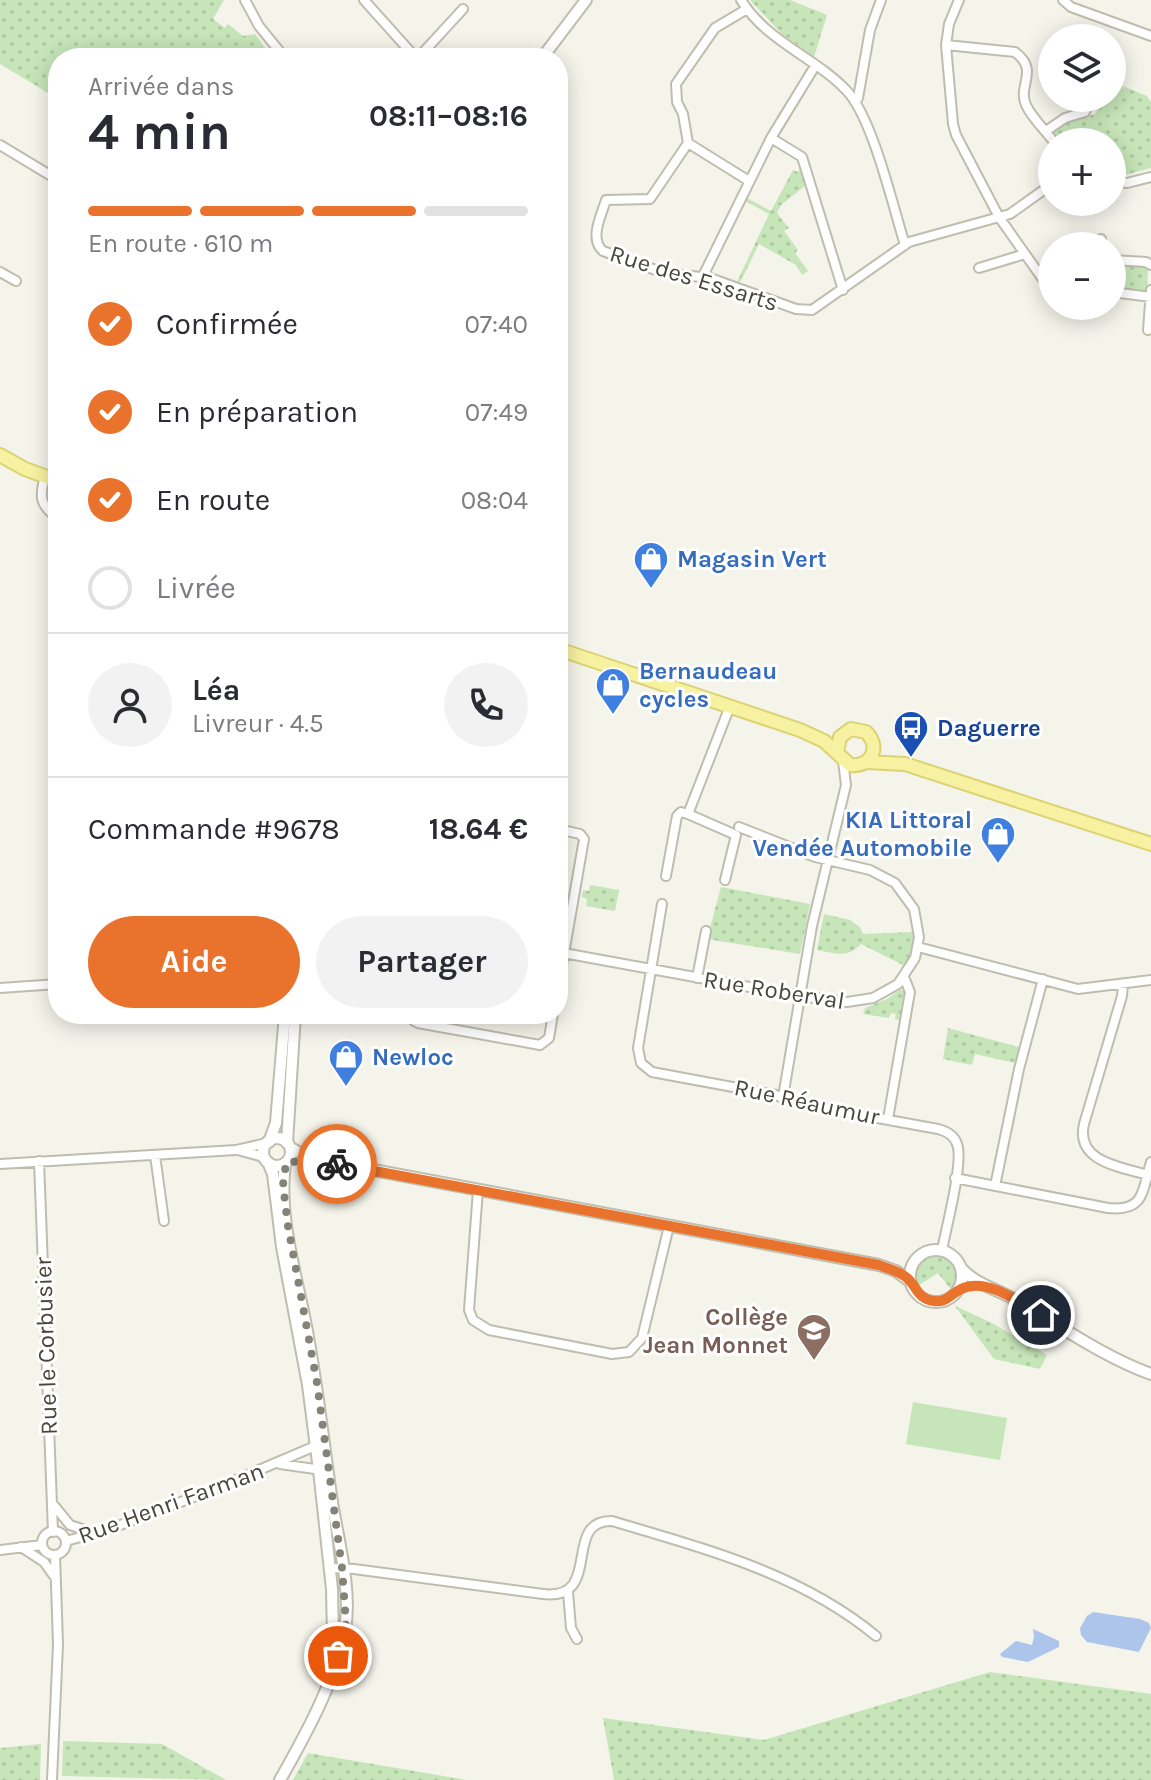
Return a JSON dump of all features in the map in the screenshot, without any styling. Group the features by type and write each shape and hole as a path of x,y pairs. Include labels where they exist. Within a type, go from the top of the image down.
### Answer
{"main road":[{"path":"0,455 48,478"},
{"path":"568,652 800,730 824,741 840,756 863,764 905,764"},
{"path":"800,730 843,733 861,729 874,743 905,764 1151,844"},
{"path":"840,756 837,741 843,733"},
{"path":"863,764 873,754 874,743"}],"street":[{"path":"245,0 259,26 277,48"},
{"path":"364,0 408,48"},
{"path":"550,48 586,0"},
{"path":"741,0 784,46 840,84 855,102 876,151 905,245"},
{"path":"855,102 870,30 881,0"},
{"path":"959,0 949,24 946,45 953,124 999,217 1038,272"},
{"path":"1063,0 1071,7 1151,36"},
{"path":"426,48 463,9"},
{"path":"747,9 715,28 676,84 677,102 683,114 688,143 749,181"},
{"path":"946,45 1019,54 1028,72 1024,101 1044,128"},
{"path":"702,278 771,138 815,66"},
{"path":"1050,128 1065,118 1085,112"},
{"path":"771,138 802,157 843,290"},
{"name":"Rue des Essarts","path":"688,143 650,199 606,200 595,237 597,246 664,273 702,278 796,309 812,310 905,245 1010,214 1038,194"},
{"path":"0,145 48,174"},
{"path":"1126,183 1151,177"},
{"path":"979,268 1025,254"},
{"path":"1126,261 1151,265"},
{"path":"0,272 16,281"},
{"path":"1148,330 1151,290"},
{"path":"1126,294 1151,297"},
{"path":"45,477 40,492 41,501 48,508"},
{"path":"688,814 730,706"},
{"path":"783,1097 799,996 846,785 840,756"},
{"path":"846,785 863,764"},
{"path":"666,876 677,816 681,812 736,835 725,880"},
{"path":"739,827 828,860 870,870 895,883 914,909 918,947 904,977 910,992 888,1119"},
{"path":"568,831 580,834 584,839 568,918"},
{"path":"652,970 662,904"},
{"path":"697,978 706,931"},
{"path":"918,947 1078,989 1151,980"},
{"name":"Rue Roberval","path":"568,954 847,1002 865,1001 890,991 904,977"},
{"name":"Rue Réaumur","path":"652,970 638,1048 638,1056 646,1069 783,1097 790,1102 938,1129 952,1136 959,1153 942,1250"},
{"path":"995,1186 1019,1069 1043,979"},
{"path":"1123,984 1082,1137 1087,1150 1097,1159 1149,1175"},
{"path":"0,988 48,985"},
{"path":"284,1024 276,1123 264,1154 273,1174 280,1237 320,1444"},
{"path":"280,1780 311,1722 345,1631 320,1444 315,1369 283,1185 286,1163 291,1156 295,1024"},
{"path":"424,1024 540,1045 549,1038 551,1024"},
{"path":"0,1164 236,1150 280,1139 307,1157 320,1160 879,1265 896,1271 911,1282 917,1293 932,1301 944,1300 957,1291 977,1286 994,1290"},
{"path":"236,1150 260,1156 276,1166 320,1160"},
{"path":"155,1155 164,1221"},
{"name":"Rue le Corbusier","path":"39,1161 53,1532"},
{"path":"955,1178 1125,1209 1138,1202 1151,1162"},
{"path":"478,1190 469,1310 473,1320 489,1330 612,1354 629,1352 642,1338 669,1226"},
{"path":"879,1265 903,1265 915,1261 924,1253 942,1250 954,1257 971,1278 1151,1374"},
{"path":"911,1282 915,1261"},
{"path":"957,1291 962,1280 961,1268"},
{"name":"Rue Henri Farman","path":"66,1541 97,1533 320,1444"},
{"name":"Rue Henri Farman","path":"276,1464 323,1470"},
{"path":"52,1503 70,1525 97,1533"},
{"path":"336,1568 555,1595 568,1592 575,1584 587,1534 602,1522 612,1521 741,1560 773,1573 849,1614 876,1636"},
{"path":"53,1532 61,1534 66,1541 63,1551 55,1555 45,1552 42,1545 44,1536 53,1532"},
{"path":"0,1550 42,1545"},
{"path":"21,1547 44,1562 55,1581"},
{"path":"52,1780 58,1665 55,1555"},
{"path":"568,1592 571,1628 577,1639"}],"green space":[{"path":"0,0 224,0 213,19 225,28 228,24 243,36 255,34 265,48 48,48 48,93 0,64"},
{"path":"750,0 790,0 827,15 814,57 782,34"},
{"path":"1126,87 1147,96 1151,102 1151,168 1126,174 1126,128 1059,128 1095,114 1126,112"},
{"path":"801,167 806,185 781,205 777,213 789,228 784,231 808,271 802,275 796,265 759,244 741,281 737,282 769,214 745,201 747,198 771,211 793,170 798,172"},
{"path":"1126,264 1145,266 1148,270 1147,289 1141,293 1126,291"},
{"path":"590,885 619,890 615,911 586,906 583,890 589,891"},
{"path":"721,887 810,904 800,954 707,939"},
{"path":"824,914 850,920 860,927 863,934 913,932 914,943 905,966 861,944 846,953 817,950"},
{"path":"900,990 907,991 902,1021 895,1019 896,1014 891,1013 889,1018 863,1014 865,1008"},
{"path":"948,1028 1019,1047 1015,1063 975,1054 972,1065 943,1059"},
{"path":"938,1253 951,1259 958,1268 953,1292 938,1273 916,1287 918,1264"},
{"path":"955,1306 1047,1355 1040,1369 994,1359"},
{"path":"913,1402 1007,1418 1000,1460 906,1444"},
{"path":"990,1672 1151,1694 1151,1780 614,1780 603,1718 764,1740"},
{"path":"63,1741 162,1744 226,1780 62,1776"},
{"path":"41,1744 40,1780 0,1780 0,1748"},
{"path":"308,1753 467,1780 293,1780"}],"water":[{"path":"1093,1612 1149,1623 1151,1628 1139,1652 1087,1642 1080,1628"},
{"path":"1033,1629 1059,1641 1059,1647 1028,1662 1002,1657 1000,1654 1016,1641 1032,1645"}],"way so far":[{"path":"337,1164 320,1160 286,1163 283,1185 291,1246 317,1383 342,1568 346,1623 338,1656"}],"place":[{"name":"Magasin Vert","path":"651,590"},
{"name":"Bernaudeau cycles","path":"613,716"},
{"name":"Daguerre","path":"911,759"},
{"name":"KIA Littoral Vendée Automobile","path":"998,865"},
{"name":"Newloc","path":"346,1088"},
{"name":"Collège Jean Monnet","path":"814,1362"}],"route":[{"path":"337,1164 879,1265 906,1277 917,1293 932,1301 944,1300 957,1291 977,1286 1007,1295 1041,1315"}]}
